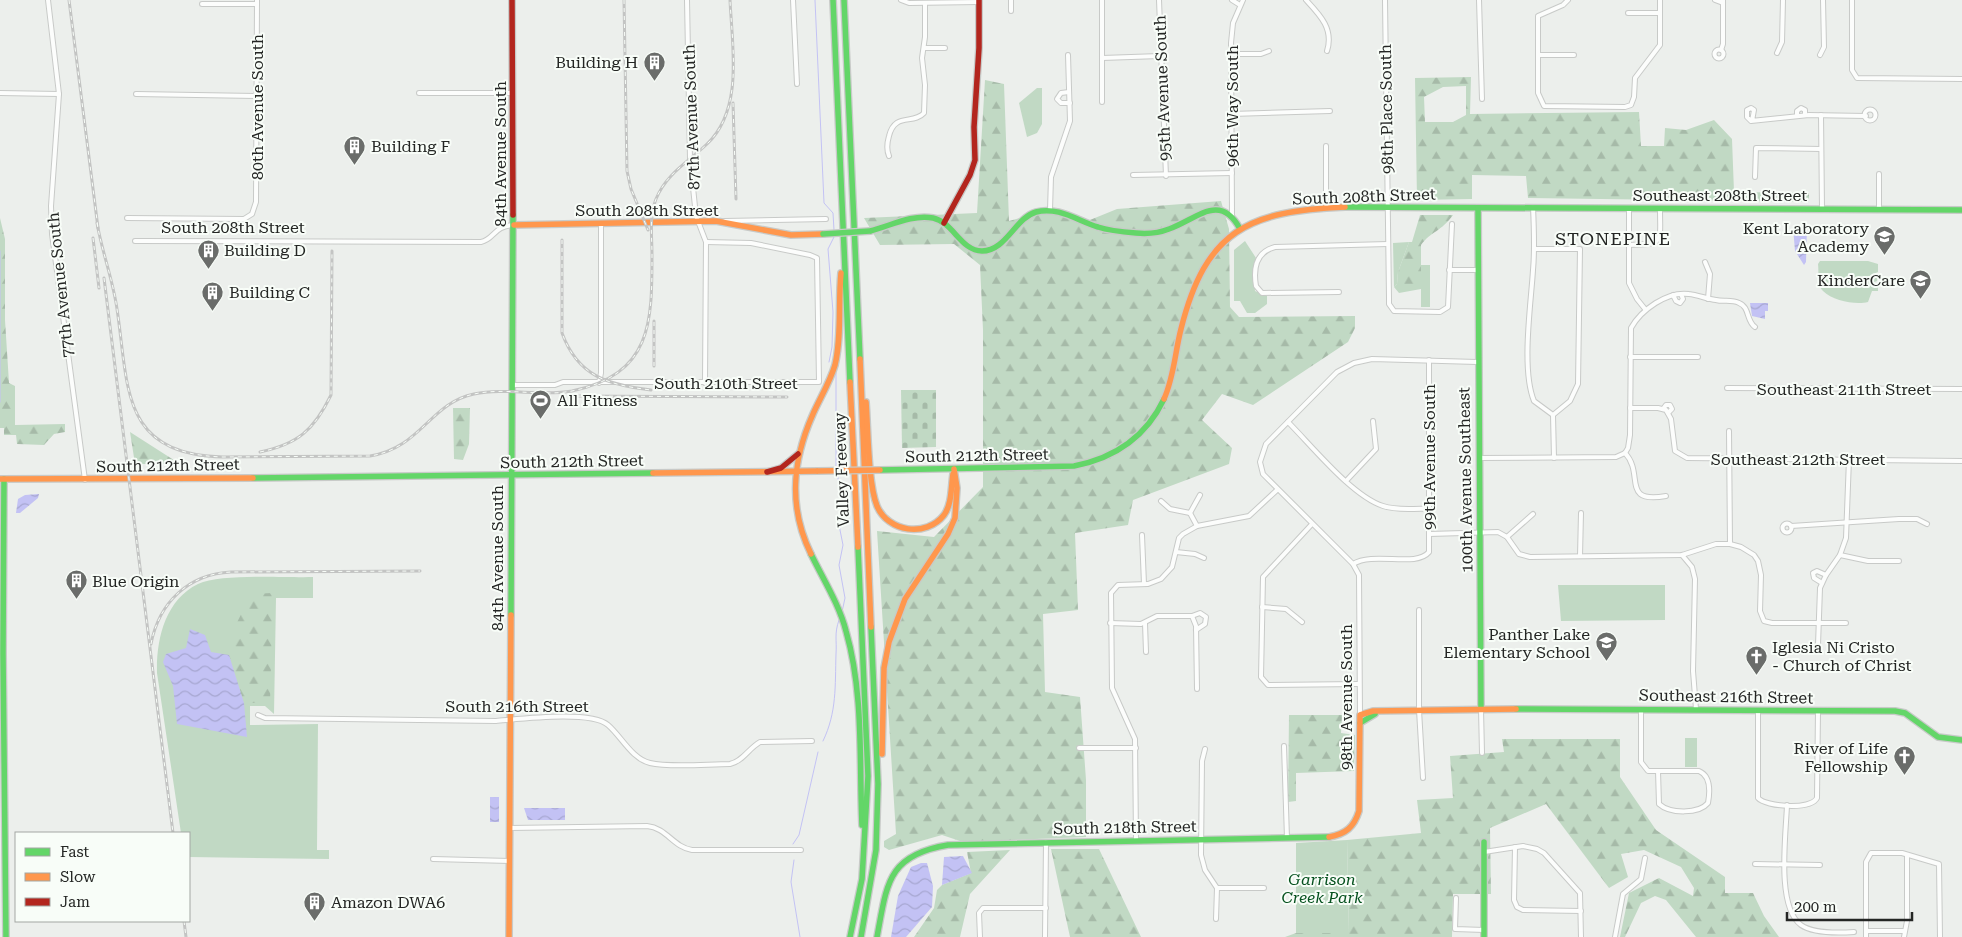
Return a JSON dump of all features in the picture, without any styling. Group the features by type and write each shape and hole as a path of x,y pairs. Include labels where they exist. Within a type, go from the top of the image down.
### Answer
{"main road":[{"name":"84th Avenue South","path":"509,937 511,476 514,385 512,0"},
{"name":"Valley Freeway","path":"833,0 867,758 867,809 862,879 850,937"},
{"name":"Valley Freeway","path":"844,0 862,380 878,784 876,850 861,937"},
{"path":"979,1 975,160 970,175 944,223 971,248 988,250 999,244 1026,216 1034,212 1050,210 1099,228 1138,232 1167,230 1205,213 1224,212 1232,215 1240,228"},
{"name":"South 208th Street","path":"1240,228 1275,213 1387,208 1478,208"},
{"name":"Southeast 208th Street","path":"1478,208 1962,210"},
{"name":"100th Avenue Southeast","path":"1478,208 1481,709"},
{"name":"South 208th Street","path":"514,225 716,221 791,235 870,231 922,218 932,218 944,223"},
{"name":"South 212th Street","path":"2,479 511,476 954,469 1081,465 1112,455 1137,437 1154,417 1166,397 1185,314 1197,276 1217,250 1240,228"},
{"path":"843,248 838,345 834,367 807,425 794,472 795,509 798,522 836,602 846,628 856,686 864,851"},
{"path":"862,380 868,416 874,497 878,509 887,521 897,527 911,531 924,529 936,523 948,507 954,469"},
{"path":"767,472 781,468 800,452"},
{"path":"878,784 882,754 884,668 889,642 906,599 948,534 955,518 957,488 954,469"},
{"path":"2,479 6,937"},
{"path":"1360,715 1392,711 1481,709"},
{"name":"Southeast 216th Street","path":"1481,709 1696,709 1900,712 1938,738 1962,740"},
{"path":"1360,723 1375,714 1392,711"},
{"name":"98th Avenue South","path":"1352,830 1360,811 1360,715"},
{"name":"South 218th Street","path":"877,937 888,882 902,862 916,852 940,846 1046,842 1287,838 1336,836 1352,830"},
{"path":"1484,842 1484,937"}],"street":[{"name":"77th Avenue South","path":"48,0 59,94 51,206 52,234 85,480"},
{"name":"87th Avenue South","path":"687,0 690,159 698,222 706,242 705,382"},
{"path":"793,0 797,84"},
{"path":"901,0 909,3 979,1"},
{"path":"1011,0 1011,11"},
{"path":"1102,0 1102,102"},
{"name":"95th Avenue South","path":"1159,0 1166,176"},
{"path":"1232,0 1240,5"},
{"name":"96th Way South","path":"1232,215 1231,54 1234,23 1243,0"},
{"path":"1306,0 1325,23 1329,38 1327,51"},
{"name":"98th Place South","path":"1385,0 1387,208 1391,308 1396,312 1440,312 1448,308 1449,270"},
{"path":"1479,0 1482,99"},
{"path":"1568,0 1563,5 1542,12 1538,16 1538,94 1541,103 1550,107 1625,107 1631,105 1634,97 1635,78 1660,45 1660,0"},
{"path":"1716,0 1723,1 1723,44 1720,50"},
{"path":"1777,53 1782,42 1783,0"},
{"path":"1820,55 1824,47 1823,0"},
{"path":"1852,0 1852,70 1854,75 1862,78 1962,79"},
{"path":"202,4 257,2"},
{"name":"80th Avenue South","path":"127,218 244,219 252,214 256,202 257,2"},
{"path":"889,156 887,144 894,125 904,119 922,116 925,110 922,62 925,3"},
{"path":"1628,13 1660,13"},
{"path":"924,48 945,48"},
{"path":"1231,54 1261,54 1269,51"},
{"path":"1050,210 1050,177 1070,125 1068,55"},
{"path":"1538,55 1574,55"},
{"path":"1102,58 1160,56"},
{"path":"420,92 513,93"},
{"path":"1069,92 1061,93 1057,99 1061,103 1070,103"},
{"path":"0,93 59,94"},
{"path":"136,94 257,96"},
{"path":"1797,116 1797,111 1801,108 1805,110 1806,115"},
{"path":"1231,114 1330,111"},
{"path":"1752,121 1806,115 1866,116"},
{"path":"1821,115 1822,210"},
{"path":"1326,146 1326,210"},
{"path":"1755,177 1756,148 1821,148"},
{"path":"1133,176 1232,173"},
{"path":"1879,174 1879,209"},
{"path":"1533,207 1534,249 1529,325 1529,383 1534,401 1554,415"},
{"path":"1629,208 1629,284 1645,310"},
{"path":"1629,245 1652,245 1657,242 1660,209"},
{"path":"716,221 826,219"},
{"path":"599,383 601,373 602,223"},
{"path":"1452,224 1449,270 1478,270"},
{"name":"South 208th Street","path":"135,241 481,242 488,240 501,227 514,225"},
{"name":"South 210th Street","path":"514,385 819,382 817,258 751,243 706,242"},
{"path":"1339,292 1265,293 1259,290 1255,283 1255,266 1262,253 1275,246 1388,244"},
{"path":"1534,249 1580,249 1578,384 1570,401 1554,415 1554,458"},
{"path":"1705,262 1710,274 1708,299"},
{"path":"1672,296 1680,303 1683,299 1681,294"},
{"path":"1478,458 1616,457 1625,453 1629,443 1631,328 1645,310 1672,296 1681,294 1741,304 1746,310 1750,324 1756,328"},
{"path":"1630,357 1698,357"},
{"path":"1353,564 1263,474 1261,454 1266,444 1337,372 1354,363 1372,359 1478,362"},
{"name":"99th Avenue South","path":"1353,564 1365,558 1419,558 1428,554 1429,360"},
{"name":"Southeast 211th Street","path":"1727,388 1962,389"},
{"name":"Southeast 212th Street","path":"1630,408 1666,411 1672,425 1675,451 1681,457 1692,459 1962,461"},
{"path":"1346,481 1376,449 1376,434 1373,421"},
{"path":"1288,422 1362,495 1384,507 1429,508"},
{"path":"1729,431 1730,544"},
{"path":"1625,453 1633,463 1635,487 1640,494 1648,498 1666,496"},
{"path":"1818,644 1818,598 1826,575 1840,555 1848,523 1848,459"},
{"path":"1136,840 1136,748 1130,727 1117,703 1112,688 1110,623 1112,589 1118,584 1155,582 1166,575 1172,567 1183,534 1197,526 1249,516 1277,490"},
{"path":"1190,513 1200,495"},
{"path":"1161,501 1170,509 1190,513"},
{"path":"1190,513 1197,526"},
{"path":"1580,556 1581,513"},
{"path":"1507,537 1533,514"},
{"path":"1791,526 1917,519 1927,524"},
{"path":"1312,524 1265,572 1262,582 1261,677 1265,683 1359,684"},
{"path":"1429,534 1498,532 1507,537 1519,554 1530,557 1682,555 1716,544 1730,544 1741,547 1754,555 1760,567 1760,611 1767,623 1846,623"},
{"path":"1142,535 1144,584"},
{"path":"1176,552 1195,554 1204,558"},
{"path":"1682,555 1692,567 1695,579 1693,672 1696,709"},
{"path":"1840,555 1868,562 1898,562"},
{"name":"98th Avenue South","path":"1353,564 1359,575 1360,715"},
{"path":"1822,583 1814,578 1813,573 1818,571 1826,575"},
{"path":"1262,607 1286,609 1302,622"},
{"path":"1419,610 1419,710 1423,778"},
{"path":"1110,623 1145,623 1158,616 1192,616 1200,612 1206,617 1205,624 1196,628"},
{"path":"1192,616 1196,628 1197,689"},
{"path":"1145,623 1146,652"},
{"name":"100th Avenue Southeast","path":"1481,709 1482,753"},
{"path":"1641,709 1642,766 1648,770 1699,771 1704,774 1708,780 1709,799 1704,808 1700,810 1670,810 1661,806 1658,771"},
{"path":"1758,710 1757,793 1761,801 1769,804 1787,805 1809,805 1815,801 1818,793 1818,711"},
{"name":"South 216th Street","path":"258,715 261,718 510,720 529,718 592,718 608,724 639,758 654,764 730,764 742,759 753,746 760,742 812,741"},
{"path":"1284,746 1287,838"},
{"path":"1080,748 1136,748"},
{"path":"1206,749 1202,761 1201,839 1203,863 1217,888 1216,919"},
{"path":"1787,805 1786,895 1791,913 1800,924 1807,928 1854,932"},
{"path":"510,828 647,826 660,829 678,845 692,850 801,850"},
{"path":"1046,842 1046,937"},
{"path":"1515,847 1514,900 1519,909 1581,911"},
{"path":"1484,852 1515,847 1528,847 1542,851 1579,890 1581,937"},
{"path":"1866,937 1866,862 1868,854 1902,853 1939,864 1940,937"},
{"path":"1904,937 1907,856"},
{"path":"1615,937 1622,897 1629,888 1641,879 1645,858"},
{"path":"433,859 510,861"},
{"path":"1755,864 1820,865"},
{"path":"1217,888 1264,888"},
{"path":"1456,898 1455,929 1484,930"},
{"path":"980,937 979,913 983,908 1046,908"},
{"path":"1866,932 1904,931"}],"green space":[{"path":"1471,77 1470,114 1639,112 1641,146 1664,146 1665,128 1686,130 1714,120 1732,139 1734,192 1809,193 1809,202 1528,198 1526,176 1472,175 1472,199 1417,200 1415,78","holes":["1466,86 1466,115 1453,122 1425,122 1424,97 1443,87"]},
{"path":"985,80 1004,84 1009,221 1050,210 1085,222 1117,209 1221,201 1229,229 1230,307 1239,317 1355,316 1355,328 1348,342 1253,405 1222,394 1202,420 1232,448 1229,464 1133,500 1128,525 1075,533 1078,610 1043,614 1045,692 1080,697 1086,780 1086,837 963,842 942,835 889,850 884,847 884,841 896,834 877,531 934,537 983,487 983,330 980,265 954,244 880,245 864,218 977,213"},
{"path":"1037,88 1042,88 1042,124 1037,133 1027,137 1019,103"},
{"path":"1420,215 1453,215 1445,225 1428,237 1421,245 1421,289 1399,293 1394,287 1397,284 1398,272 1409,242 1412,242"},
{"path":"0,218 5,239 5,320 9,383 15,386 15,425 65,424 65,432 54,434 44,445 17,444 16,435 4,435 4,428 0,428"},
{"path":"1245,241 1256,258 1253,268 1255,291 1267,296 1267,304 1255,313 1247,313 1240,301 1234,301 1234,250"},
{"path":"1409,242 1398,272 1397,284 1394,287 1393,243"},
{"path":"1820,261 1868,261 1878,264 1878,272 1873,274 1878,274 1877,281 1872,283 1878,283 1878,291 1872,291 1868,302 1863,303 1845,301 1827,294 1820,286 1818,264"},
{"path":"1421,265 1430,265 1430,307 1421,307"},
{"path":"901,390 936,390 936,447 902,448"},
{"path":"453,408 470,408 469,444 463,460 454,459"},
{"path":"130,432 180,464 135,464"},
{"path":"313,577 313,598 276,598 274,714 265,706 250,706 250,725 318,724 317,850 329,850 329,859 190,857 190,832 181,832 157,673 158,647 161,635 170,610 187,591 198,584 222,578"},
{"path":"1558,585 1665,585 1665,620 1561,621"},
{"path":"273,593 270,703 244,703 226,645 251,594"},
{"path":"1289,715 1342,715 1341,733 1355,735 1354,771 1296,773 1296,801 1288,802"},
{"path":"1685,738 1697,738 1697,767 1685,767"},
{"path":"1502,739 1620,739 1620,777 1656,830 1725,877 1725,893 1753,893 1764,916 1779,937 1696,937 1666,900 1655,896 1641,903 1625,937 1620,937 1629,893 1659,878 1693,896 1694,888 1681,867 1644,850 1621,854 1628,877 1609,888 1546,804 1490,828 1491,894 1453,894 1452,937 1285,937 1296,933 1349,933 1347,840 1421,833 1417,800 1453,798 1450,756 1504,752"},
{"name":"Garrison Creek Park","path":"1347,840 1349,933 1296,933 1296,843"},
{"path":"1051,849 1099,849 1141,937 1070,937"},
{"path":"1010,850 970,894 960,937 914,937 934,908 937,890 942,885 971,873 967,852"}],"water":[{"path":"1807,226 1806,262 1804,265 1795,251 1793,227"},
{"path":"1750,303 1768,303 1765,319 1752,316"},
{"path":"39,494 38,498 20,513 16,513 18,499 25,495"},
{"path":"190,629 205,635 211,652 229,655 244,703 247,737 177,724 173,686 163,662 166,654 186,648"},
{"path":"490,797 499,797 499,822 490,822"},
{"path":"524,808 565,808 565,820 528,820"},
{"path":"963,856 972,873 942,885 944,857"},
{"path":"927,863 933,886 932,907 906,937 891,937 898,896 911,867"}],"waterway":[{"path":"815,0 824,203 833,213 834,230"},
{"path":"829,362 832,347 833,312 828,249 834,237"},
{"path":"0,251 0,402"},
{"path":"836,373 836,468"},
{"path":"837,472 843,508 838,520 843,545 839,565 845,598 842,612"},
{"path":"823,741 833,709 836,633 839,620"},
{"path":"793,844 799,835 818,752"},
{"path":"794,860 791,882 800,937"}],"railway":[{"path":"69,0 98,228"},
{"path":"624,0 627,171 631,189 648,230"},
{"path":"97,223 115,298 124,365 136,412 147,430 165,444 189,453 223,457 370,456 402,444 446,406 474,394 498,391 560,393 598,383 618,372 632,358 642,342 648,323 651,303 652,220 654,206 660,190 678,169 707,144 719,130 726,113 731,95 733,76 730,0"},
{"path":"733,103 736,199"},
{"path":"93,238 99,288"},
{"path":"562,240 562,333 569,348 577,360 597,376 622,385 651,390"},
{"path":"260,452 285,445 303,434 318,418 331,395 332,251"},
{"path":"104,278 173,832"},
{"path":"654,321 654,366"},
{"path":"569,396 787,397"},
{"path":"151,644 161,615 178,593 202,578 216,574 231,572 420,571"},
{"path":"184,922 186,937"}],"traffic: fast":[{"path":"833,0 850,382"},
{"path":"844,0 860,359"},
{"path":"1345,207 1962,210"},
{"path":"1478,208 1481,709"},
{"path":"870,231 909,219 933,218 946,225 968,246 982,251 998,246 1029,215 1044,211 1068,215 1107,229 1144,233 1165,230 1208,211 1216,210 1224,212 1232,218 1240,229"},
{"path":"511,615 513,215"},
{"path":"823,234 870,231"},
{"path":"880,470 1074,466 1103,458 1128,444 1148,424 1164,399"},
{"path":"253,478 653,473"},
{"path":"4,479 3,654 6,937"},
{"path":"850,937 862,879 868,776 858,547"},
{"path":"811,554 839,611 852,655 860,727 862,825"},
{"path":"861,937 876,850 878,784 871,627"},
{"path":"1516,709 1895,711 1905,713 1938,737 1962,740"},
{"path":"1360,723 1375,714"},
{"path":"877,937 884,902 893,875 901,865 913,856 948,845 1329,837"},
{"path":"1484,842 1484,937"}],"traffic: slow":[{"path":"1164,399 1170,382 1181,329 1191,295 1204,269 1218,248 1236,232 1257,221 1311,209 1345,207"},
{"path":"514,225 716,221 791,235 823,234"},
{"path":"811,554 799,519 796,501 797,467 806,432 835,365 841,273"},
{"path":"860,359 871,627"},
{"path":"850,382 858,547"},
{"path":"866,402 870,470 874,496 882,515 890,522 908,529 927,527 936,522 944,515 949,506 953,474"},
{"path":"882,754 884,668 889,642 905,599 948,534 955,518 957,488 954,469"},
{"path":"818,471 880,470"},
{"path":"653,473 818,471"},
{"path":"0,479 253,478"},
{"path":"509,937 511,615"},
{"path":"1329,837 1345,832 1355,821 1359,811 1360,715 1373,711 1516,709"}],"traffic: jam":[{"path":"512,0 513,215"},
{"path":"944,223 970,175 975,160 974,127 979,48 979,0"},
{"path":"767,472 781,468 798,454"}],"place":[{"name":"Building H","path":"654,81"},
{"name":"Building F","path":"355,165"},
{"name":"Kent Laboratory Academy","path":"1885,256"},
{"name":"Building D","path":"208,269"},
{"name":"KinderCare","path":"1921,299"},
{"name":"Building C","path":"213,311"},
{"name":"All Fitness","path":"541,419"},
{"name":"Blue Origin","path":"76,600"},
{"name":"Panther Lake Elementary School","path":"1606,662"},
{"name":"Iglesia Ni Cristo - Church of Christ","path":"1756,675"},
{"name":"River of Life Fellowship","path":"1904,776"},
{"name":"Amazon DWA6","path":"315,921"}],"district":[{"name":"STONEPINE","path":"1613,239"}]}
